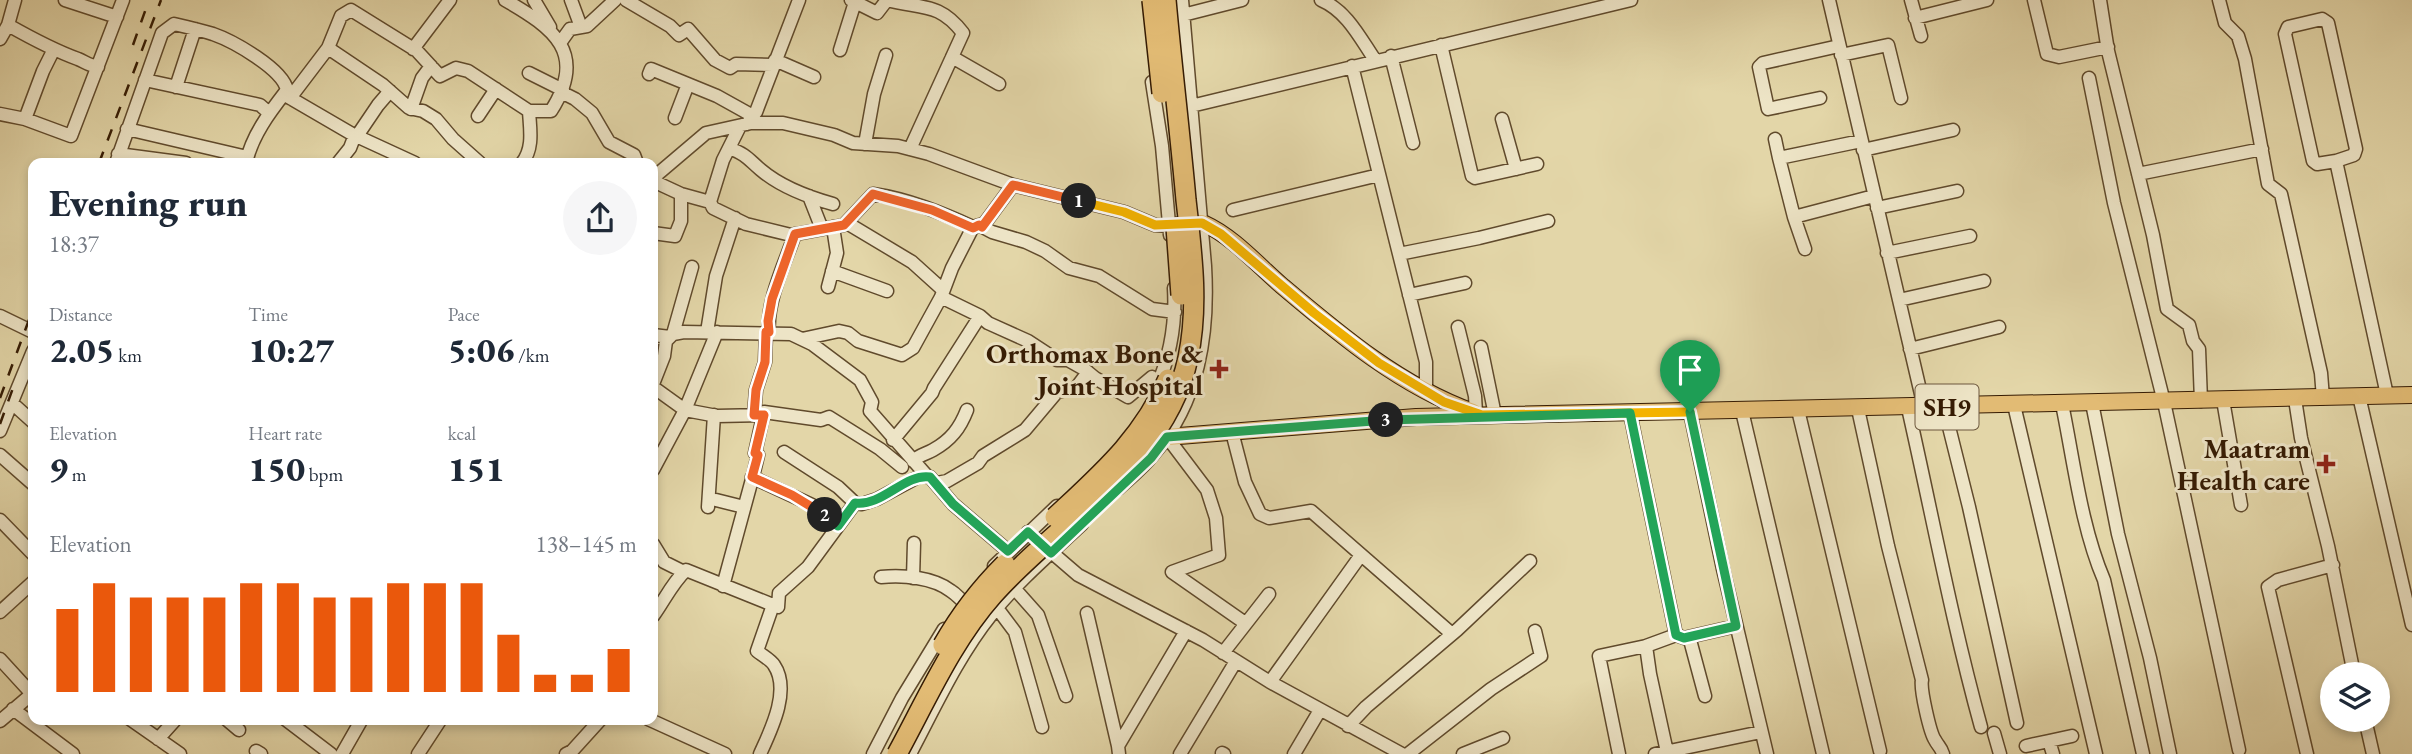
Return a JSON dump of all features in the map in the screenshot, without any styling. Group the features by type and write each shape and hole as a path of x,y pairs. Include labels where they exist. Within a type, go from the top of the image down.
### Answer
{"highway":[{"path":"884,754 963,612 1006,562 1125,450 1152,412 1172,367 1180,328 1180,280 1152,0"},
{"path":"897,754 962,637 991,597 1022,564 1131,464 1158,428 1182,379 1191,340 1194,288 1166,0"}],"main road":[{"name":"SH9","path":"1202,223 1221,234 1314,313 1379,363 1444,402 1484,415"},
{"path":"1170,226 1202,223"},
{"name":"SH9","path":"1167,437 1416,417 2412,395"},
{"path":"1138,421 1167,437"}],"street":[{"path":"0,39 8,25 15,0"},
{"path":"65,0 117,17"},
{"path":"0,114 25,119 71,136 122,0"},
{"path":"413,49 450,0"},
{"path":"505,0 552,31"},
{"path":"248,158 269,113 328,48 341,16 355,5 413,49 440,76 456,68 468,71 529,111 551,111 563,91 567,69 560,43 534,0"},
{"path":"571,0 581,27"},
{"path":"560,43 570,29 587,26 615,0"},
{"path":"626,0 670,26 679,35 688,29 715,60 730,68 736,64 774,63 814,77"},
{"path":"799,0 774,63 746,122 723,160 710,202 713,208 774,232 795,234 847,223 873,194 932,210 1045,251 1069,268 1099,276 1152,309 1175,312"},
{"path":"840,50 853,1 877,13 887,0 935,9 951,18 963,33 911,149"},
{"path":"873,754 926,656 964,602 1008,551 1115,452 1138,421 1165,367 1175,312 1170,226 1143,0"},
{"path":"910,754 967,650 997,608 1014,588 1151,458 1187,404 1202,355 1207,307 1182,0"},
{"path":"1184,15 1242,0"},
{"path":"1321,0 1348,19 1375,60"},
{"path":"1191,106 1631,0"},
{"path":"1829,0 1910,349 1916,407 1958,643 1981,727"},
{"path":"1910,0 1921,36"},
{"path":"1915,18 1987,0"},
{"path":"2034,0 2047,54 2059,57 2108,47"},
{"path":"2100,0 2125,129 2138,174 2167,309 2189,325 2193,341 2199,349 2201,401"},
{"path":"2219,0 2225,23 2238,36 2268,184 2281,194 2322,373 2323,398"},
{"path":"2322,19 2328,23 2356,149 2354,155 2336,162 2317,164 2313,161 2285,34 2288,27 2322,19"},
{"path":"117,158 162,33 174,24 215,34 270,67 285,81 287,96"},
{"path":"8,25 53,51 98,67"},
{"path":"176,87 195,29"},
{"path":"1441,45 1472,176 1475,178 1537,164"},
{"path":"1821,98 1769,110 1759,67 1763,63 1888,45 1901,98"},
{"path":"328,48 411,109 423,111 436,119 474,158"},
{"path":"25,119 53,51"},
{"path":"865,144 874,94 886,55"},
{"path":"952,57 999,83"},
{"path":"1391,57 1413,143"},
{"path":"411,109 422,78 431,66"},
{"path":"1352,66 1426,362 1426,391"},
{"path":"649,74 651,69 717,96 746,122"},
{"path":"529,73 575,99 592,113 608,142 634,155 635,158"},
{"path":"2090,78 2114,203 2164,402 2239,750"},
{"path":"145,80 260,105 269,113"},
{"path":"676,118 688,84"},
{"path":"478,116 496,89"},
{"path":"342,158 390,92"},
{"path":"287,96 356,136 404,158"},
{"path":"526,158 530,146 529,111"},
{"path":"1502,119 1516,169"},
{"path":"658,175 706,133 746,122 783,123 834,135 853,143 911,149 1013,185 1124,212 1155,225 1170,226"},
{"path":"127,129 239,158"},
{"path":"1779,158 1953,130"},
{"path":"1775,139 1794,217 1805,249"},
{"path":"1162,146 1195,143"},
{"path":"729,148 748,156 768,174 797,192 833,204"},
{"path":"2138,174 2262,149"},
{"path":"2336,162 2388,395"},
{"path":"1233,210 1379,175"},
{"path":"658,182 681,194 710,202"},
{"path":"801,340 839,331 848,333 858,341 902,355 913,348 952,268 978,227 1013,185"},
{"path":"1794,217 1956,191"},
{"path":"658,234 675,236 681,220 681,194"},
{"path":"809,196 837,253 828,287"},
{"path":"658,461 685,410 712,332 716,276 735,218"},
{"path":"1399,254 1479,238 1548,220"},
{"path":"847,223 912,262 942,293 988,323 1028,341 1057,360 1069,360 1128,397 1152,377"},
{"path":"723,586 758,455 755,453 759,415 756,390 765,362 772,299 795,234"},
{"path":"1887,253 1970,236"},
{"path":"658,372 692,267"},
{"path":"832,271 887,291"},
{"path":"1899,300 1984,281"},
{"path":"1409,295 1465,283"},
{"path":"893,440 932,393 980,316"},
{"path":"1,319 28,329"},
{"path":"1458,327 1475,396 1484,415"},
{"path":"1910,349 1999,327"},
{"path":"658,335 672,335 684,331 767,332 791,334 812,344 860,380 872,402 870,411 893,440 907,464"},
{"path":"1481,347 1484,415"},
{"path":"0,432 28,363"},
{"path":"784,452 838,487 855,503 862,504 920,476 947,481 978,463 983,456 1025,430 1057,392 1076,388 1088,372"},
{"path":"658,390 685,410 714,415 759,415 764,412 821,420 829,416 932,480 953,504 1008,551"},
{"path":"2359,396 2412,625"},
{"path":"2295,399 2301,438 2333,565 2352,662"},
{"path":"2223,400 2241,505"},
{"path":"12,403 28,417"},
{"path":"2092,403 2118,534 2150,658 2170,754"},
{"path":"2062,404 2082,507 2093,554 2104,580 2143,754"},
{"path":"2014,405 2096,754"},
{"path":"1944,407 2017,723"},
{"path":"1858,409 1888,546 1922,680 1920,687 1935,741 1941,746 1943,754"},
{"path":"907,464 948,441 959,428 967,410"},
{"path":"1798,410 1880,751"},
{"path":"1742,411 1823,754"},
{"path":"1690,412 1736,626 1767,754"},
{"path":"1630,413 1680,636"},
{"path":"714,415 712,504 744,507"},
{"path":"1232,432 1245,482 1260,514 1269,518 1311,511 1452,634"},
{"path":"1167,437 1206,490 1216,518 1219,555 1172,572 1245,623"},
{"path":"0,455 28,480"},
{"path":"752,477 812,505 838,526"},
{"path":"658,609 674,580 686,570 778,607 779,593 808,567 855,503"},
{"path":"0,520 28,549"},
{"path":"1028,532 1078,575 1186,631 1270,682 1402,754"},
{"path":"913,578 914,543"},
{"path":"658,553 663,562 684,572"},
{"path":"1270,682 1361,555"},
{"path":"1348,726 1530,561"},
{"path":"2307,754 2268,587 2278,580 2333,565"},
{"path":"881,577 901,575 913,578 951,590 964,602"},
{"path":"2,606 28,588"},
{"path":"1014,588 1038,615 1066,696"},
{"path":"1223,653 1269,594"},
{"path":"760,754 782,692 774,666 757,652 773,605"},
{"path":"997,608 1015,632 1042,727"},
{"path":"1087,613 1118,750"},
{"path":"1619,754 1599,656 1680,636 1736,626"},
{"path":"1118,750 1186,631"},
{"path":"1408,754 1491,689 1541,656 1535,631"},
{"path":"1680,636 1690,640 1705,696"},
{"path":"1646,646 1661,753 1761,732"},
{"path":"0,659 28,689"},
{"path":"1180,754 1236,661"},
{"path":"0,721 28,696"},
{"path":"13,709 28,720"},
{"path":"1294,754 1320,710"},
{"path":"658,724 725,754"},
{"path":"34,725 73,754"},
{"path":"139,725 180,754"},
{"path":"159,739 171,725"},
{"path":"233,725 239,730"},
{"path":"293,725 331,754"},
{"path":"342,754 359,725"},
{"path":"418,754 437,725"},
{"path":"566,754 596,725"},
{"path":"2368,732 2373,754"},
{"path":"1994,733 2000,754"},
{"path":"2026,746 2071,736"},
{"path":"1463,754 1503,738"},
{"path":"2049,741 2053,754"}],"railway":[{"path":"133,45 149,0"},
{"path":"101,158 161,0"},
{"path":"0,398 28,322"},
{"path":"0,424 13,388"}],"place":[{"name":"Orthomax Bone & Joint Hospital","path":"1219,369"},
{"name":"Maatram Health care","path":"2326,464"}],"route":[{"path":"1013,185 1124,212 1155,225 1202,223 1221,234 1314,313 1379,363 1444,402 1482,415 1690,412 1736,626 1684,638 1676,635 1630,413 1416,417 1167,437 1151,458 1051,553 1028,532 1008,551 953,504 930,477 920,476 877,499 862,504 855,503 838,526 812,505 752,477 758,455 755,453 756,443 764,415 754,415 754,399 765,362 769,310 795,234 844,225 873,194 932,210 973,228 979,225 982,227 1013,185"}]}
